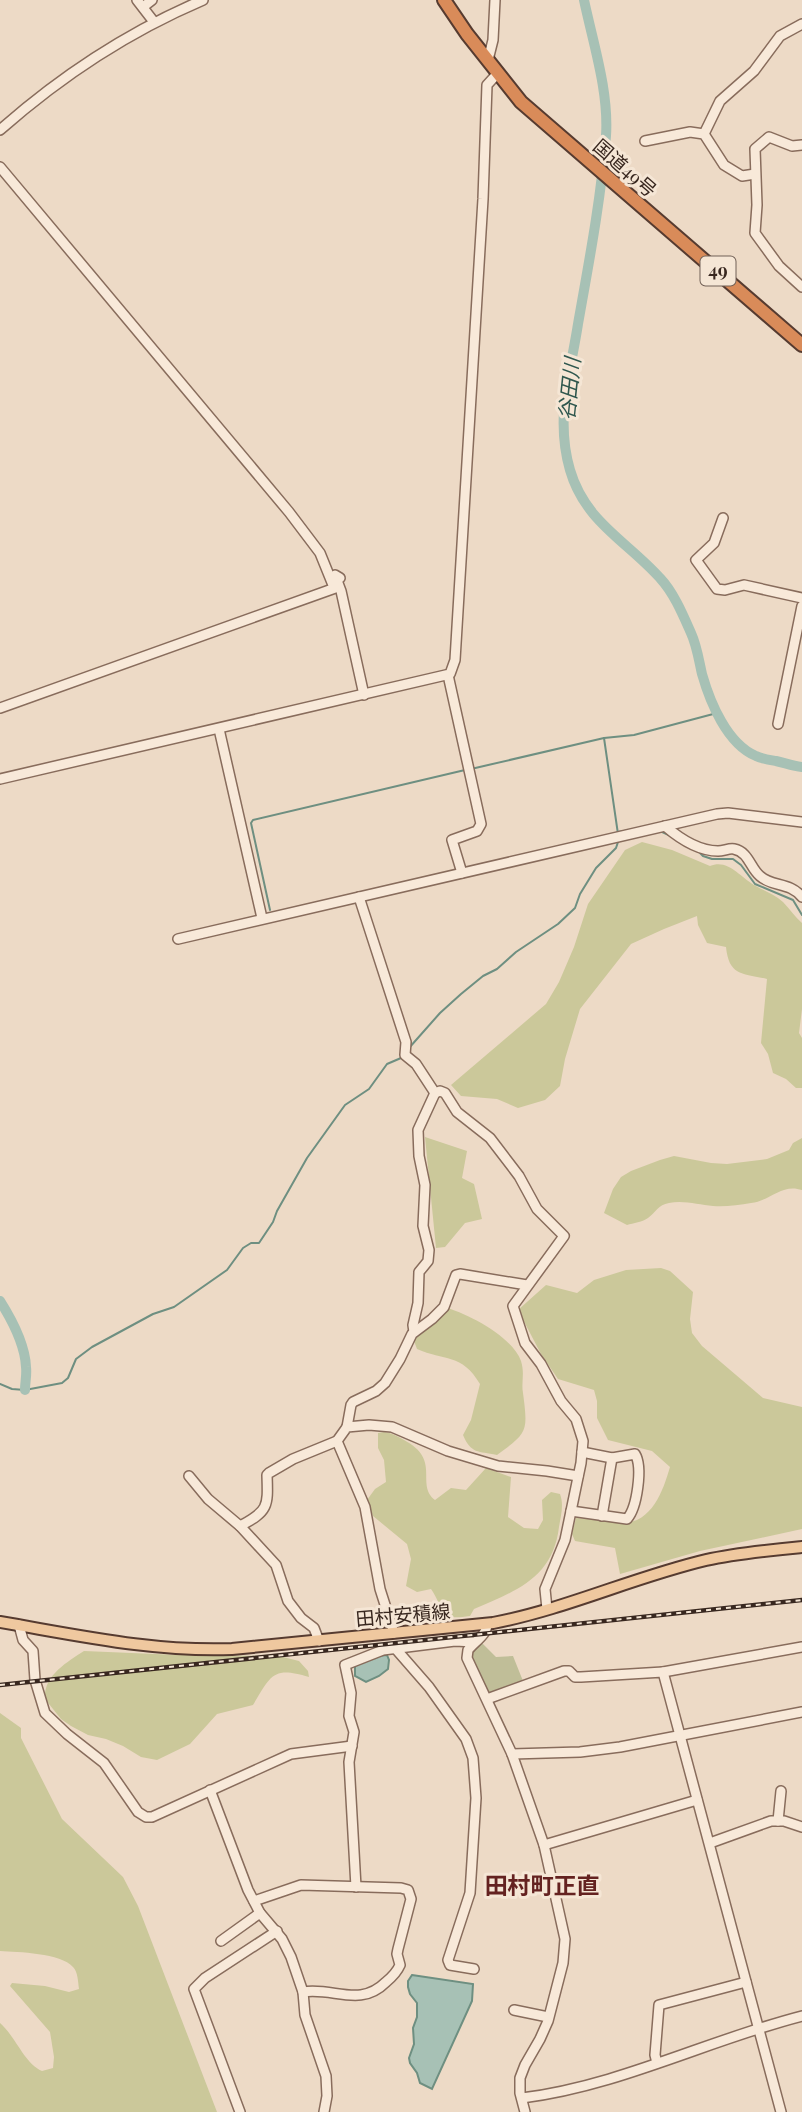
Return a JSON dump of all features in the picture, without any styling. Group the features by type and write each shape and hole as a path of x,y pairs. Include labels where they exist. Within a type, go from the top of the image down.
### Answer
{"highway":[{"name":"国道49号","path":"444,0 497,74 521,102 801,342"}],"main road":[{"name":"田村安積線","path":"0,1622 118,1643 174,1649 232,1649 319,1641 487,1624 527,1616 704,1560 802,1547"}],"street":[{"path":"152,0 140,4 155,22"},
{"path":"0,130 80,66 155,22 202,0"},
{"path":"488,60 493,40 495,0"},
{"path":"704,134 720,102 754,71 780,36 802,24"},
{"path":"0,779 448,675 452,670 455,660 483,199 487,85 497,74"},
{"path":"645,141 690,132 704,134 724,165 742,176 755,174"},
{"path":"802,145 792,146 767,138 754,150 757,205 755,236 779,266 802,287"},
{"path":"0,167 289,512 320,553 341,591 364,695"},
{"path":"723,518 714,543 696,560 717,589 725,590 744,585 802,597"},
{"path":"0,708 337,583"},
{"path":"778,724 802,606"},
{"path":"448,675 481,824 477,831 452,841 462,873"},
{"path":"219,729 262,918"},
{"path":"178,939 724,813 802,822"},
{"path":"665,826 686,842 703,848 740,851 761,877 791,887 802,897"},
{"path":"359,897 406,1042 404,1054 416,1064 435,1093"},
{"path":"414,1332 419,1272 428,1261 429,1250 424,1226 425,1185 419,1156 418,1130 435,1093 440,1091 445,1093 457,1112 489,1138 519,1176 537,1209 564,1236 513,1306 525,1343 578,1423 583,1441 565,1540 546,1583 547,1609"},
{"path":"240,1526 264,1511 267,1506 269,1473 293,1458 337,1441 347,1427 353,1402 376,1391 385,1383 414,1332 444,1307 456,1275 527,1285"},
{"path":"347,1427 392,1426 448,1451 498,1466 578,1476"},
{"path":"337,1441 365,1507 380,1589 394,1633"},
{"path":"571,1511 624,1519 630,1516 639,1479 639,1459 636,1455 612,1458 582,1452"},
{"path":"602,1516 612,1458"},
{"path":"189,1476 208,1499 240,1526 276,1566 288,1601 301,1618 314,1628 319,1641"},
{"path":"487,1624 488,1628 468,1650 467,1658 512,1754 544,1845 565,1939 563,1963 543,2033 524,2065 519,2086 525,2112"},
{"path":"19,1625 23,1640 33,1651 35,1680 45,1713 104,1763 138,1812 146,1817 152,1817 299,1751 352,1746"},
{"path":"356,1887 349,1762 354,1732 349,1716 351,1693 345,1665 383,1650 456,1641 474,1642"},
{"path":"487,1699 564,1671 581,1678 663,1672 802,1647"},
{"path":"395,1648 429,1686 472,1752 476,1798 470,1893 448,1960 450,1965 474,1969"},
{"path":"663,1672 780,2112"},
{"path":"512,1754 580,1752 802,1712"},
{"path":"210,1790 248,1890 260,1913 277,1931 291,1957 303,1992 305,2015 326,2076 327,2096 324,2112"},
{"path":"778,1821 781,1791"},
{"path":"544,1845 697,1800"},
{"path":"710,1843 778,1821 802,1827"},
{"path":"254,1901 301,1885 408,1890 411,1899 397,1954 399,1969 382,1987 366,1995 353,1997 329,1992 303,1992"},
{"path":"221,1941 260,1913"},
{"path":"240,2112 194,1989 205,1978 277,1931"},
{"path":"657,2063 655,2055 659,2005 746,1982"},
{"path":"514,2010 548,2017"},
{"path":"522,2098 587,2086 758,2028 802,2016"}],"shaded area":[{"path":"642,842 672,850 710,866 716,864 728,867 780,899 802,923 802,1009 799,1033 802,1038 802,1088 796,1088 773,1073 768,1054 761,1043 767,979 738,972 730,963 726,947 707,943 698,925 697,916 631,944 580,1009 560,1086 545,1100 518,1108 497,1099 461,1096 451,1085 546,1004 574,947 588,904 625,850"},
{"path":"425,1137 467,1151 462,1178 474,1184 482,1219 465,1223 445,1247 436,1248"},
{"path":"802,1138 802,1190 788,1189 758,1202 732,1206 669,1203 646,1219 627,1225 604,1213 613,1189 621,1177 660,1160 674,1156 727,1164 767,1159 789,1150 793,1143"},
{"path":"661,1268 670,1271 693,1292 690,1319 692,1333 702,1346 763,1398 802,1407 802,1529 700,1551 620,1574 615,1548 575,1541 572,1534 576,1518 622,1523 641,1518 655,1504 670,1467 652,1451 608,1440 597,1418 594,1390 558,1379 541,1354 518,1310 546,1285 577,1293 594,1280 626,1270"},
{"path":"444,1307 488,1327 509,1343 521,1361 524,1430 497,1455 472,1449 463,1435 471,1420 480,1384 473,1374 459,1362 417,1349 414,1341 418,1333 429,1327"},
{"path":"384,1432 404,1440 422,1456 429,1494 435,1500 451,1488 466,1490 486,1468 511,1477 508,1517 524,1528 538,1529 543,1520 542,1500 551,1492 560,1494 562,1510 555,1544 541,1571 518,1589 474,1609 470,1616 447,1615 431,1589 417,1592 406,1586 411,1559 407,1544 373,1516 367,1500 375,1489 386,1482 384,1460 378,1448 378,1433"},
{"path":"481,1642 496,1657 513,1656 523,1681 489,1694 471,1662 472,1650"},
{"path":"84,1651 279,1656 299,1661 308,1671 309,1677 288,1673 274,1676 264,1686 253,1705 217,1714 190,1744 157,1760 141,1757 123,1746 88,1735 71,1726 61,1719 45,1699 45,1691 52,1677"},
{"path":"387,1655 388,1669 379,1676 366,1682 355,1676 355,1665"},
{"path":"0,1713 21,1728 21,1738 62,1819 123,1877 138,1906 217,2112 0,2112 0,2023 30,2062 42,2071 53,2068 54,2057 50,2032 10,1986 12,1983 45,1986 69,1992 79,1989 76,1972 67,1962 39,1954 0,1951"},
{"path":"412,1975 473,1984 472,2001 432,2089 420,2083 409,2058 414,2044 413,2028 417,2017 417,2003 408,1987"}],"waterway":[{"name":"谷田川","path":"584,0 603,85 606,136 594,230 565,397 564,433 570,470 577,488 596,517 660,578 674,597 693,638 710,697 728,732 736,742 756,756 802,767"},
{"path":"471,769 604,738 634,735 717,713"},
{"path":"604,738 618,834"},
{"path":"270,910 251,823 253,820 465,770"},
{"path":"618,832 630,830"},
{"path":"660,831 673,837"},
{"path":"409,1048 461,994 558,924 575,908 596,868 616,848 619,839"},
{"path":"699,852 712,859 733,859 755,884 793,900 802,915"},
{"path":"0,1384 25,1390 62,1383 68,1378 76,1359 92,1347 153,1314 174,1307 227,1270 243,1248 251,1243 259,1243 307,1158 345,1105 369,1089 387,1064 401,1058"},
{"path":"0,1301 23,1350 25,1390"}],"railway":[{"path":"0,1685 802,1600"}],"district":[{"name":"田村町正直","path":"542,1886"}]}
